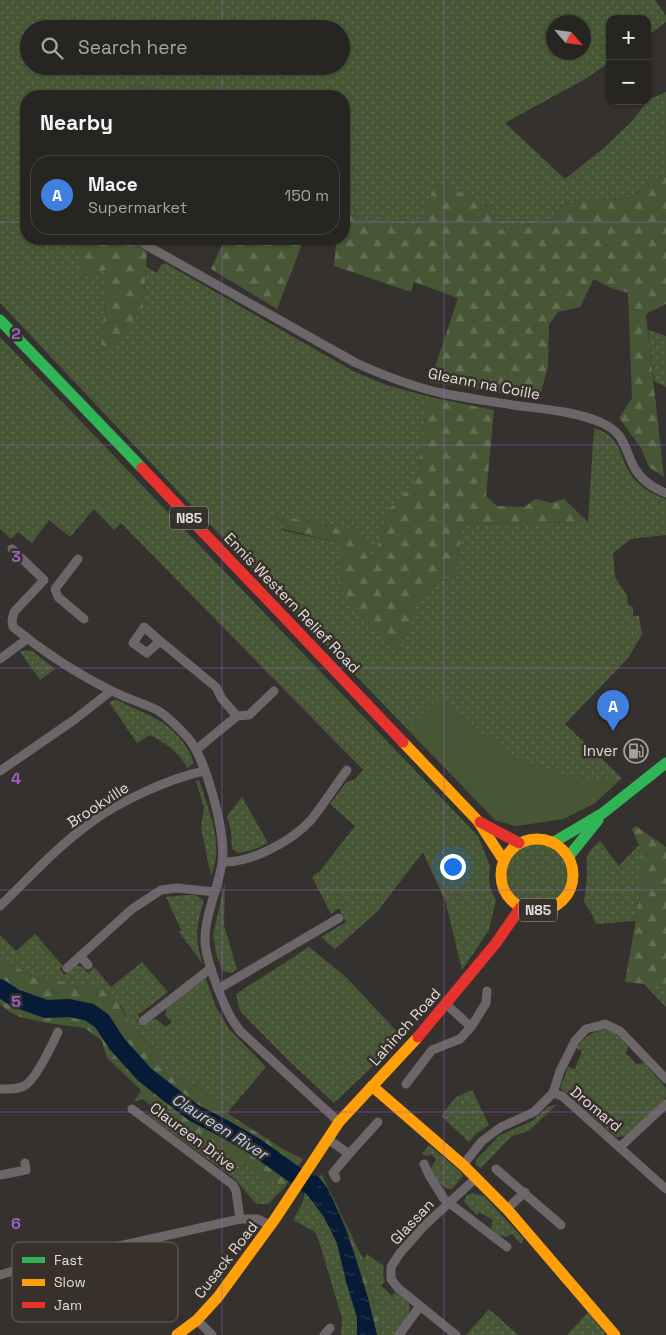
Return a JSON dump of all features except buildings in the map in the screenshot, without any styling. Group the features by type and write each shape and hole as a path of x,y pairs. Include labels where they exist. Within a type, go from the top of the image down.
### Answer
{"main road":[{"name":"Ennis Western Relief Road","path":"0,320 478,821 504,861"},
{"path":"554,842 603,814 666,763"},
{"path":"504,861 510,851 519,843 530,839 543,839 554,842 569,856 603,814"},
{"name":"Ennis Western Relief Road","path":"478,821 519,843"},
{"name":"N85","path":"504,861 501,871 504,887 512,900 521,907 531,910 542,910 553,907 569,893 574,874 569,856"},
{"name":"Lahinch Road","path":"310,1166 339,1122 413,1043 496,943 521,907"},
{"path":"372,1086 463,1165 507,1209 615,1335"},
{"name":"Cusack Road","path":"177,1335 197,1320 236,1275 291,1197 310,1166"}],"street":[{"name":"Gleann na Coille","path":"145,245 155,256 356,363 383,375 441,393 574,414 600,422 614,429 625,444 635,468 645,482 666,493"},
{"path":"12,549 55,589 58,597 84,619"},
{"path":"55,589 78,560"},
{"path":"44,580 14,612 12,621 14,627 58,662 111,691 158,711 188,737 197,750 210,787 221,828 223,844 223,862 206,924 204,942 218,989 228,1013 240,1031 339,1122"},
{"path":"0,659 27,639"},
{"path":"160,641 216,687 222,699 237,716"},
{"path":"0,771 74,720 111,691"},
{"path":"197,750 237,716 249,715 274,692"},
{"path":"223,862 245,859 263,853 303,827 347,770"},
{"name":"Brookville","path":"0,906 90,823 144,792 204,771"},
{"path":"67,968 132,909 161,890 177,888 215,892"},
{"path":"218,989 339,918"},
{"path":"80,956 88,965"},
{"path":"143,1021 211,968"},
{"path":"406,1084 432,1050 460,1039 471,1027 486,1003 487,991"},
{"path":"446,1004 471,1027"},
{"name":"Dromard","path":"463,1165 482,1141 501,1127 534,1112 553,1093 560,1071 575,1041 586,1029 605,1024 620,1031 666,1079"},
{"path":"0,1089 15,1089 25,1086 44,1060 58,1032"},
{"name":"Dromard","path":"553,1093 562,1096 666,1189"},
{"name":"Dromard","path":"620,1147 666,1104"},
{"name":"Claureen Drive","path":"132,1109 233,1185 236,1191 240,1219"},
{"path":"336,1178 333,1173 378,1122"},
{"path":"328,1139 349,1154"},
{"path":"0,1175 26,1170 25,1163"},
{"name":"Glassan","path":"424,1164 444,1199 507,1247"},
{"path":"496,1169 561,1225"},
{"name":"Glassan","path":"456,1335 398,1288 391,1279 391,1267 400,1253 476,1178"},
{"path":"507,1209 524,1192"},
{"path":"137,1242 240,1219 258,1219 270,1226"},
{"path":"0,1275 12,1271"},
{"path":"400,1335 420,1306"},
{"path":"197,1320 212,1335"}],"green space":[{"path":"0,0 655,0 666,16 666,22 651,33 651,15 606,15 606,65 585,79 505,123 565,179 605,147 633,120 644,105 651,105 651,99 666,92 666,172 636,193 618,198 564,204 553,220 498,230 489,207 437,182 418,227 366,219 350,214 350,90 159,90 136,85 135,90 20,90 20,245 85,245 78,247 108,269 101,344 143,307 146,267 157,273 161,265 165,263 353,371 386,385 430,397 422,430 419,467 415,482 389,509 374,557 353,529 268,515 282,530 343,544 400,651 420,595 456,571 463,524 588,522 594,428 611,437 617,444 627,468 639,484 666,499 666,535 631,539 613,553 615,577 627,595 628,605 633,607 633,616 639,616 642,634 629,657 565,724 622,778 595,803 563,819 516,826 495,820 167,480 0,303"},
{"path":"136,85 159,90 135,90"},
{"path":"666,172 666,304 646,314 664,477 649,467 641,448 619,418 632,398 628,293 611,288 594,279 580,307 558,312 549,324 548,367 539,399 430,382 458,298 414,282 411,292 334,266 336,245 350,245 350,214 366,219 418,227 437,181 489,207 498,230 553,220 564,204 618,198 636,193"},
{"path":"84,245 140,245 139,247 147,252 143,307 110,352 101,344 108,269 82,277 77,247"},
{"path":"222,245 302,245 277,309 211,269"},
{"path":"648,330 666,336 666,387 654,381"},
{"path":"0,337 478,836 490,866 489,880 491,891 496,900 489,930 462,970 446,903 423,852 377,912 335,949 321,937 346,922 339,908 331,914 312,877 320,871 355,826 330,804 346,782 355,779 363,770 121,523 114,530 94,509 70,537 49,520 32,543 18,532 11,539 0,529"},
{"path":"430,397 494,410 486,496 497,506 524,507 536,499 551,503 564,499 588,522 463,524 456,571 420,595 400,652 338,588 343,544 280,528 267,514 353,529 374,556 389,509 415,482 419,467 422,430"},
{"path":"25,650 32,651 55,669 40,680 20,652"},
{"path":"441,695 472,726 512,755 560,775 610,782 622,778 590,806 563,819 516,826 495,820 407,728"},
{"path":"114,700 165,724 186,746 193,764 187,768 176,752 150,735 137,743 109,702"},
{"path":"199,780 216,838 216,857 211,876 201,827 204,808 196,781"},
{"path":"242,797 268,843 253,850 238,853 232,849 231,831 227,816"},
{"path":"636,826 666,847 666,986 625,982 643,879 639,845 632,829"},
{"path":"600,841 619,866 639,845 643,879 636,921 596,924 584,902 588,854"},
{"path":"538,843 556,849 564,857 570,875 564,893 556,901 538,907 520,901 512,893 506,875 512,857 520,849"},
{"path":"225,883 224,925 237,969 232,973 222,971 216,953 213,934"},
{"path":"195,895 203,900 197,937 203,964 179,932 181,930 166,897"},
{"path":"35,934 63,966 60,969 64,975 75,965 83,967 88,973 94,967 111,987 142,962 168,992 138,1015 137,1021 142,1027 151,1020 156,1019 166,1027 172,1022 165,1015 167,1007 205,976 216,1007 229,1029 266,1067 227,1113 199,1087 165,1073 157,1055 131,1025 121,1006 50,980 29,975 0,956 0,935 16,951"},
{"path":"309,947 346,977 403,1038 334,1103 240,1011 236,994"},
{"path":"0,956 29,975 97,987 114,996 131,1025 157,1055 165,1073 199,1087 227,1113 283,1149 303,1159 284,1188 143,1099 134,1102 141,1090 107,1058 102,1041 85,1028 20,1017 0,1004"},
{"path":"643,983 666,986 666,1007"},
{"path":"605,1029 614,1032 628,1046 626,1053 636,1064 644,1063 666,1088 664,1101 626,1136 616,1137 560,1088 568,1067 575,1069 582,1051 576,1048 589,1036"},
{"path":"472,1090 489,1125 476,1134 469,1142 441,1116 456,1097"},
{"path":"557,1104 529,1131 512,1136 481,1168 476,1165 476,1160 500,1135 532,1121 548,1107"},
{"path":"150,1105 284,1188 268,1204 256,1204 235,1179 148,1115"},
{"path":"429,1145 461,1172 463,1176 452,1189 441,1185 434,1176 431,1168 436,1159 431,1154 428,1156 422,1154"},
{"path":"322,1175 363,1259 382,1335 377,1335 347,1231 329,1192 318,1176"},
{"path":"305,1191 324,1217 337,1243 357,1317 357,1335 341,1335 342,1318 319,1241 315,1232 293,1220 303,1202"},
{"path":"472,1193 484,1196 524,1239 521,1244 512,1234 506,1237 498,1235 491,1228 493,1220 479,1212 477,1215 464,1202 466,1196"},
{"path":"367,1254 384,1266 383,1274 385,1281 381,1285 392,1296 395,1292 404,1298 410,1306 408,1315 395,1335 382,1335 363,1259"},
{"path":"489,1309 518,1335 466,1335"},
{"path":"588,1312 606,1335 567,1335"}],"water":[{"path":"289,1171 318,1176 328,1189 347,1232 368,1298 377,1335 357,1335 357,1317 337,1243 324,1217"}],"waterway":[{"name":"Claureen River","path":"0,988 15,998 46,1009 69,1008 89,1012 102,1021 117,1044 145,1075 194,1113 256,1147 309,1185"}],"traffic: fast":[{"path":"0,320 142,468"},
{"path":"554,842 603,813 666,763"},
{"path":"569,856 598,820"}],"traffic: slow":[{"path":"403,742 478,821 504,861"},
{"path":"537,839 557,845 567,855 573,875 567,895 557,905 537,911 517,905 507,895 501,875 507,855 517,845 537,839"},
{"path":"177,1335 197,1320 218,1297 275,1219 339,1122 418,1037"},
{"path":"372,1086 463,1165 507,1209 615,1335"}],"traffic: jam":[{"path":"142,468 403,742"},
{"path":"480,822 519,843"},
{"path":"418,1037 496,943 521,907"}],"place":[{"name":"Mace","path":"613,731"},
{"name":"Inver","path":"636,751"}]}
